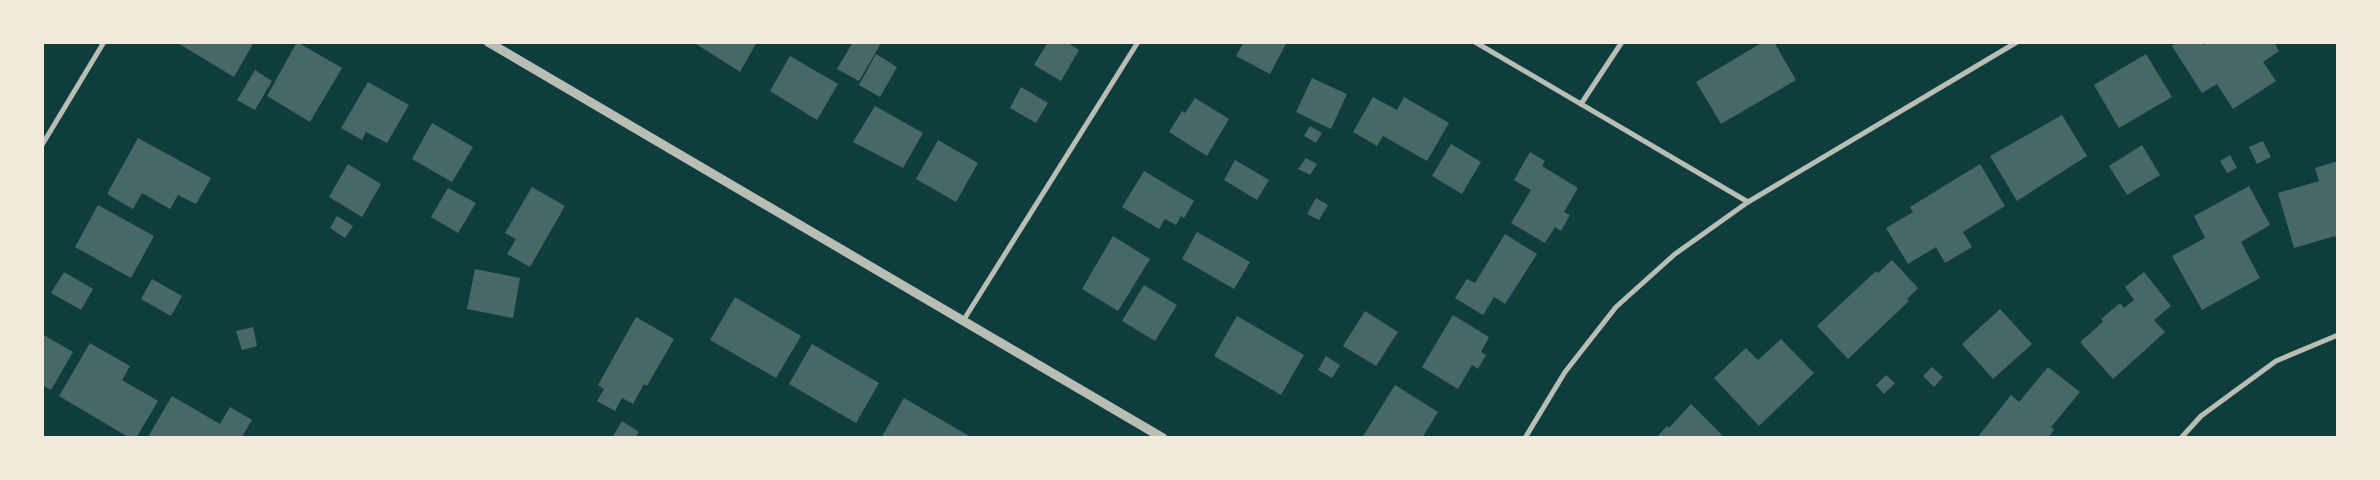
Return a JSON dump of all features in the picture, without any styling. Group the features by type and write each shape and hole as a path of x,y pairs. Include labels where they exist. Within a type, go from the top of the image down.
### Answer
{"street":[{"path":"42,145 104,42"},
{"path":"488,42 1163,438"},
{"path":"963,321 1138,42"},
{"path":"1475,42 1748,202"},
{"path":"1581,104 1622,42"},
{"path":"1525,438 1565,372 1616,307 1675,254 1748,202 2018,42"},
{"path":"2181,438 2201,416 2276,361 2338,335"}],"building":[{"path":"176,42 254,42 234,77"},
{"path":"297,42 342,68 310,122 267,96"},
{"path":"693,42 757,42 740,72"},
{"path":"853,42 881,43 859,81 837,69"},
{"path":"1048,42 1066,42 1079,50 1061,81 1034,65"},
{"path":"1244,42 1287,42 1270,74 1236,56"},
{"path":"1763,42 1774,42 1796,80 1721,124 1696,82"},
{"path":"2177,42 2202,42 2203,45 2208,42 2274,42 2279,51 2263,62 2276,81 2233,109 2217,84 2202,93 2172,46"},
{"path":"876,54 897,67 880,97 859,85"},
{"path":"2146,54 2172,97 2119,128 2094,85"},
{"path":"790,56 838,84 817,120 770,91"},
{"path":"255,70 272,81 255,110 237,100"},
{"path":"1312,78 1347,94 1331,129 1296,112"},
{"path":"368,82 409,105 387,143 366,132 362,140 341,128"},
{"path":"1021,87 1048,103 1036,123 1010,108"},
{"path":"1373,97 1397,110 1404,97 1449,123 1427,161 1383,136 1377,146 1353,132"},
{"path":"1195,98 1229,119 1207,156 1169,132 1182,111 1185,113"},
{"path":"875,106 923,133 903,168 853,142"},
{"path":"2062,115 2087,156 2017,201 1990,156"},
{"path":"432,123 473,147 452,182 412,159"},
{"path":"1310,126 1322,133 1316,143 1304,136"},
{"path":"138,138 211,178 196,204 178,195 170,209 142,193 133,209 107,194"},
{"path":"938,140 978,163 956,202 916,179"},
{"path":"2263,141 2271,157 2257,164 2249,147"},
{"path":"1451,144 1481,162 1462,194 1432,176"},
{"path":"2142,145 2160,175 2127,195 2109,166"},
{"path":"1530,152 1545,161 1542,166 1578,188 1564,212 1570,215 1561,231 1555,227 1545,243 1511,223 1531,190 1514,180"},
{"path":"2230,155 2237,168 2227,173 2220,161"},
{"path":"1306,158 1317,164 1310,175 1298,169"},
{"path":"1235,160 1269,180 1257,200 1224,180"},
{"path":"2338,161 2338,242 2335,236 2294,248 2278,193 2319,181 2315,168"},
{"path":"348,164 381,184 362,217 329,197"},
{"path":"1980,164 2005,206 1963,232 1972,247 1945,263 1936,247 1908,264 1886,228 1913,212 1910,207"},
{"path":"1144,171 1194,201 1184,218 1181,216 1176,225 1165,219 1159,229 1122,207"},
{"path":"2249,186 2270,225 2241,242 2260,278 2202,310 2172,256 2205,238 2194,216"},
{"path":"532,187 565,206 530,267 507,254 516,239 505,233"},
{"path":"448,188 476,203 458,233 431,217"},
{"path":"1316,198 1328,205 1319,220 1307,214"},
{"path":"98,205 154,236 131,278 75,247"},
{"path":"337,216 353,226 345,238 330,228"},
{"path":"1197,232 1250,262 1234,289 1182,259"},
{"path":"1505,234 1537,254 1505,304 1494,297 1483,315 1455,298 1467,279 1475,283"},
{"path":"1113,236 1150,259 1118,311 1082,289"},
{"path":"1892,260 1918,288 1907,299 1909,301 1848,359 1817,326 1876,271 1878,273"},
{"path":"475,269 520,278 513,318 467,309"},
{"path":"64,272 93,289 81,310 51,293"},
{"path":"2144,272 2171,306 2154,320 2165,332 2113,379 2080,342 2103,322 2101,319 2120,303 2124,308 2134,300 2125,287"},
{"path":"152,279 182,296 171,316 141,299"},
{"path":"1144,285 1177,305 1155,341 1122,321"},
{"path":"735,297 801,336 776,378 710,340"},
{"path":"2000,309 2032,344 1993,379 1962,344"},
{"path":"1365,311 1398,332 1376,366 1343,346"},
{"path":"1453,315 1489,337 1481,352 1486,355 1478,369 1472,365 1458,389 1422,367"},
{"path":"1237,316 1304,355 1281,395 1214,356"},
{"path":"636,317 674,339 647,386 644,384 633,404 622,398 615,411 597,401 604,389 598,385"},
{"path":"253,327 257,346 242,350 236,331"},
{"path":"42,334 73,352 51,390 42,385"},
{"path":"1781,339 1814,373 1759,426 1714,378 1746,348 1758,360"},
{"path":"90,343 130,366 122,380 158,401 136,438 130,438 59,396"},
{"path":"812,344 879,383 856,423 789,384"},
{"path":"1326,356 1340,365 1332,378 1318,370"},
{"path":"1932,367 1943,377 1934,387 1923,376"},
{"path":"2048,367 2080,392 2051,427 2054,430 2048,438 1977,438 2011,395 2019,402"},
{"path":"1886,375 1895,383 1884,394 1876,385"},
{"path":"1395,385 1438,412 1422,438 1362,438"},
{"path":"172,396 220,424 230,407 252,420 241,438 152,438 149,435"},
{"path":"904,398 969,436 969,438 881,438"},
{"path":"1691,404 1722,435 1720,438 1656,438 1667,426 1669,428"},
{"path":"622,421 639,432 635,438 612,438"}]}
